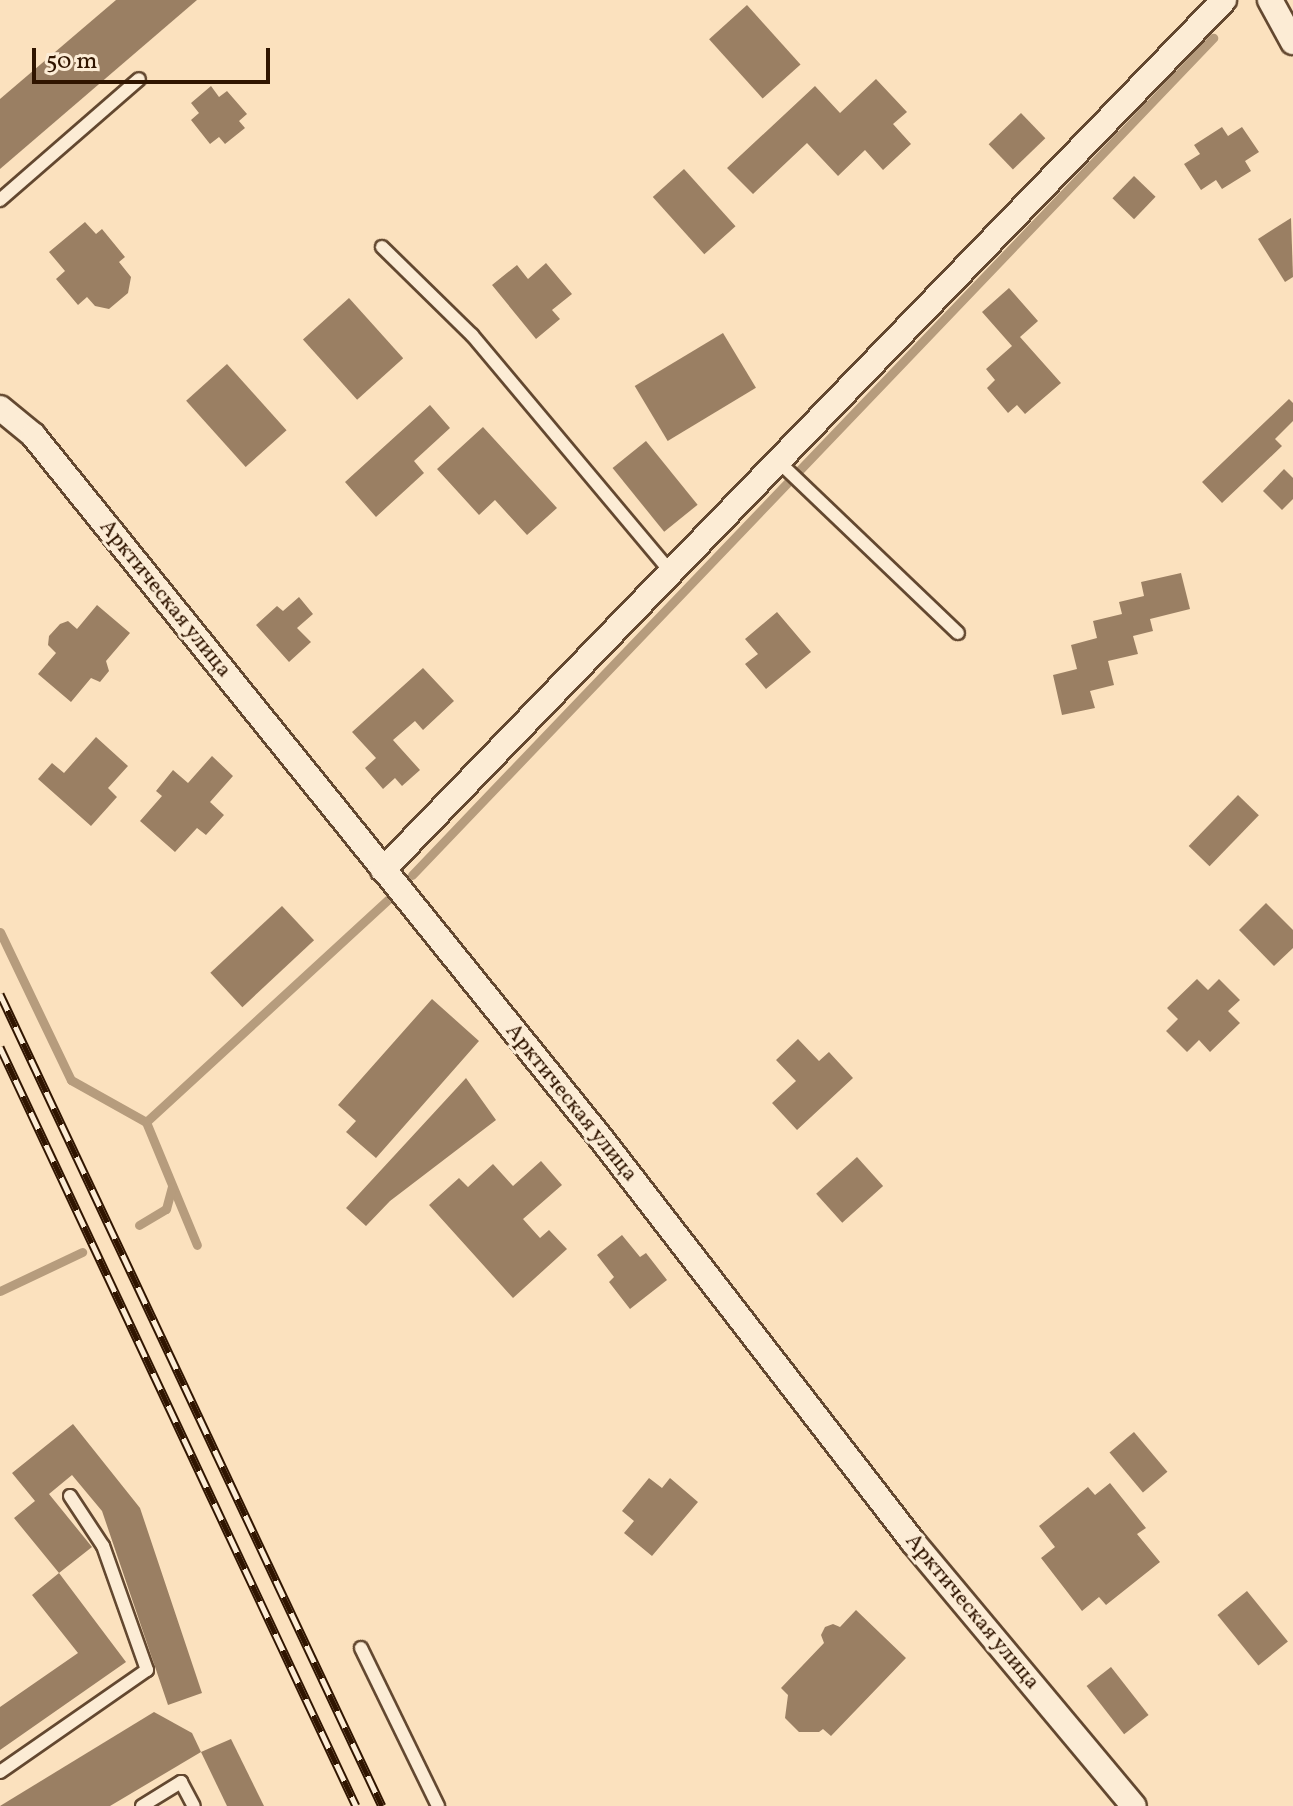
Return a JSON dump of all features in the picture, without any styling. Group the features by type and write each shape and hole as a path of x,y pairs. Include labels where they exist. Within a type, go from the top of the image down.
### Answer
{"street":[{"path":"383,870 780,463 1224,0"},
{"path":"1270,0 1293,42"},
{"name":"Арктическая улица","path":"0,408 33,435 603,1141 913,1542 1134,1806"}],"lane":[{"path":"0,200 139,79"},
{"path":"382,247 472,335 671,572"},
{"path":"780,463 958,633"},
{"path":"0,1772 147,1670 103,1546 70,1496"},
{"path":"361,1648 438,1806"},
{"path":"142,1806 181,1782 194,1806"}],"building":[{"path":"116,0 197,0 0,169 0,99"},
{"path":"747,5 801,64 763,99 709,39"},
{"path":"876,79 907,112 893,124 911,144 883,170 865,150 838,176 807,143 753,194 727,168 815,86 840,113"},
{"path":"211,86 219,97 227,91 247,114 239,121 245,128 225,144 219,137 210,144 191,120 199,113 191,103"},
{"path":"1021,113 1045,138 1013,169 989,144"},
{"path":"1222,127 1228,136 1242,127 1259,152 1245,161 1251,171 1222,189 1216,180 1201,190 1184,164 1200,154 1194,145"},
{"path":"684,169 736,226 704,254 653,197"},
{"path":"1134,176 1156,197 1134,219 1112,198"},
{"path":"1291,218 1293,277 1285,282 1258,239"},
{"path":"85,222 96,234 102,229 125,257 119,262 131,277 128,293 109,309 95,306 87,297 78,305 56,279 65,271 49,252"},
{"path":"546,263 572,294 552,310 560,319 536,339 492,285 517,265 528,279"},
{"path":"1009,288 1038,321 1020,337 1061,383 1025,414 1017,405 1008,413 987,388 995,380 986,369 1012,346 982,312"},
{"path":"349,298 403,358 357,400 303,339"},
{"path":"723,333 756,388 668,441 635,386"},
{"path":"227,364 287,430 246,467 186,401"},
{"path":"1289,399 1293,403 1293,421 1275,439 1282,446 1222,503 1202,482"},
{"path":"430,405 450,428 414,461 424,473 376,517 345,482"},
{"path":"483,427 557,508 527,535 495,500 479,515 437,469"},
{"path":"646,441 698,505 664,532 613,468"},
{"path":"1284,469 1293,478 1293,499 1282,510 1263,491"},
{"path":"1181,573 1190,609 1150,619 1153,631 1133,636 1138,654 1108,661 1114,685 1090,691 1095,708 1062,715 1053,675 1077,669 1071,645 1097,638 1093,621 1122,614 1119,602 1144,596 1141,582"},
{"path":"299,597 313,614 297,628 311,642 289,662 256,625 277,606 283,611"},
{"path":"97,605 130,633 106,661 109,671 100,682 91,678 71,702 38,674 56,653 48,645 49,636 60,624 68,621 77,629"},
{"path":"777,612 811,652 766,689 745,664 758,654 745,639"},
{"path":"423,668 454,701 423,730 415,721 393,740 420,770 402,786 395,778 383,789 365,768 376,758 352,732"},
{"path":"96,737 128,766 108,788 117,797 91,826 38,779 52,763 64,773"},
{"path":"212,756 233,776 210,802 224,815 206,835 197,828 175,852 140,821 162,796 156,791 173,770 188,783"},
{"path":"1238,795 1259,815 1210,866 1189,846"},
{"path":"1266,903 1293,930 1293,948 1274,966 1239,930"},
{"path":"282,906 314,940 242,1007 210,973"},
{"path":"1197,979 1208,990 1219,979 1240,1000 1228,1011 1240,1023 1210,1052 1199,1040 1187,1052 1166,1031 1178,1019 1167,1008"},
{"path":"432,999 479,1041 376,1158 346,1132 356,1121 338,1105"},
{"path":"798,1039 819,1061 829,1052 853,1078 797,1130 772,1103 796,1081 776,1060"},
{"path":"466,1078 496,1120 390,1201 366,1226 346,1208"},
{"path":"857,1157 883,1186 842,1223 816,1194"},
{"path":"541,1161 562,1185 523,1219 540,1238 549,1230 567,1249 513,1298 429,1205 459,1178 468,1187 493,1164 513,1186"},
{"path":"622,1235 640,1257 646,1253 667,1280 630,1309 609,1282 614,1277 597,1255"},
{"path":"73,1424 140,1508 202,1693 168,1705 102,1511 72,1475 49,1494 92,1547 59,1573 14,1518 35,1501 12,1473"},
{"path":"1134,1432 1167,1472 1143,1492 1109,1453"},
{"path":"649,1478 662,1488 670,1478 698,1502 652,1556 624,1533 634,1521 622,1511"},
{"path":"1110,1483 1146,1528 1137,1534 1160,1562 1106,1605 1099,1597 1082,1611 1041,1558 1055,1547 1039,1526 1088,1487 1095,1495"},
{"path":"59,1573 126,1662 0,1750 0,1707 78,1653 32,1595"},
{"path":"1247,1591 1288,1642 1258,1665 1217,1615"},
{"path":"856,1610 906,1658 831,1736 823,1729 819,1732 799,1732 785,1718 788,1695 781,1688 824,1643 821,1635 825,1627 833,1624 840,1627"},
{"path":"1111,1667 1149,1715 1124,1734 1087,1686"},
{"path":"154,1712 192,1733 201,1752 110,1806 0,1806"},
{"path":"231,1739 264,1806 227,1806 201,1752"}],"waterway":[{"path":"412,875 1213,38"},
{"path":"146,1122 390,898"},
{"path":"0,932 71,1080 146,1122 197,1245"},
{"path":"139,1225 166,1209 172,1187"},
{"path":"0,1291 82,1252"}],"railway":[{"path":"0,994 382,1806"},
{"path":"0,1047 356,1806"}]}
